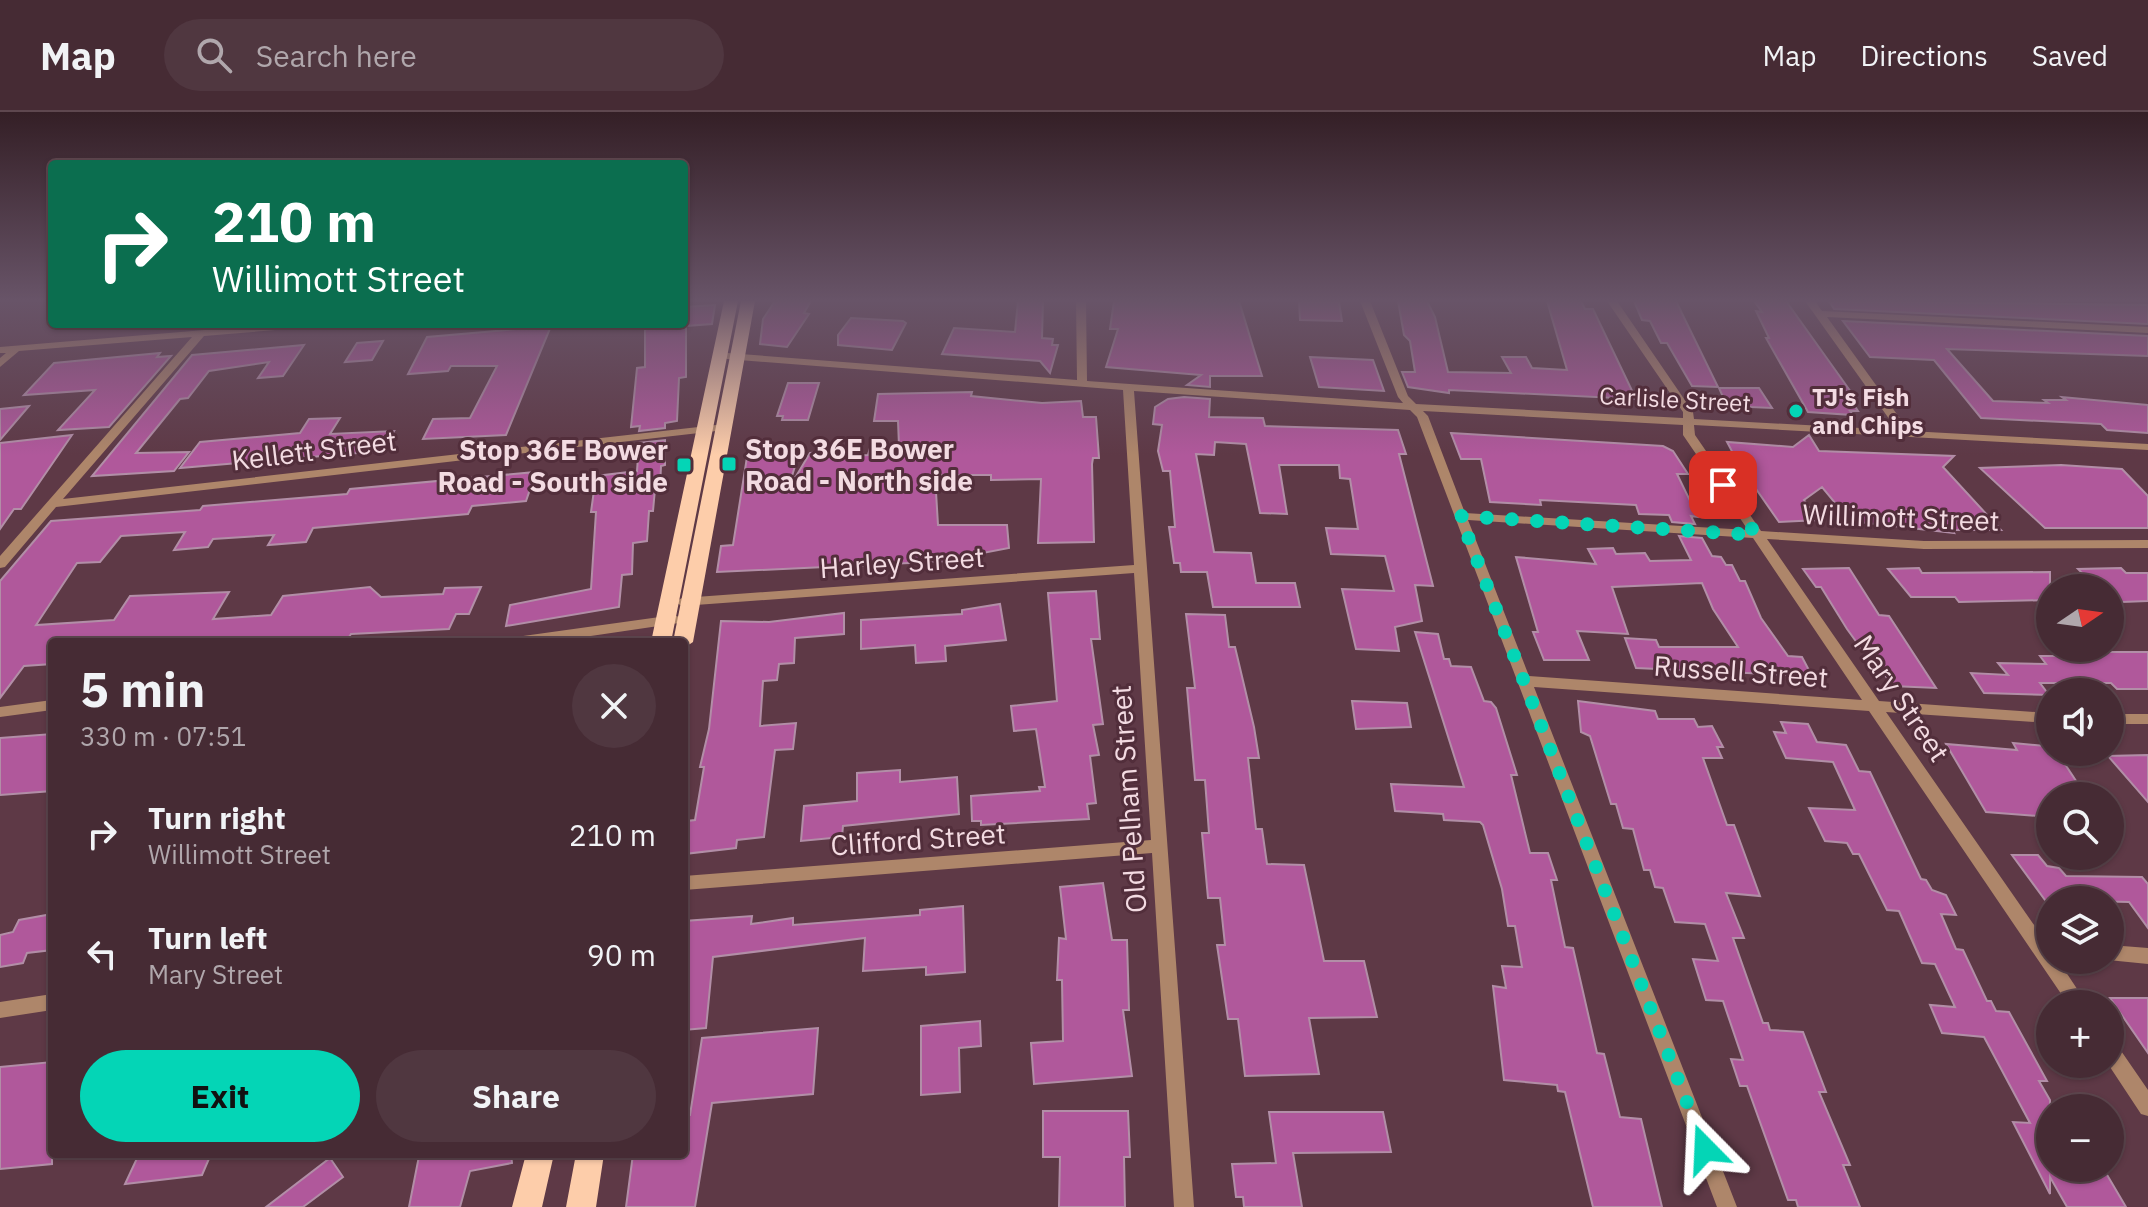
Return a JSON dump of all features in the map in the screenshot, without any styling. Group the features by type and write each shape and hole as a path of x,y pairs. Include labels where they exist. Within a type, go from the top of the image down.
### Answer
{"main road":[{"path":"684,638 725,427 729,352"},
{"path":"662,638 706,429 730,352"},
{"path":"527,1207 539,1158"},
{"path":"581,1207 589,1158"}],"street":[{"path":"0,564 184,352"},
{"path":"1082,352 1082,384"},
{"path":"1385,352 1403,397 1422,416 1727,1207"},
{"name":"Mary Street","path":"1647,352 1688,412 1689,435 1874,706 2036,934"},
{"path":"1847,352 1906,434"},
{"name":"Carlisle Street","path":"729,356 1413,407 2148,447"},
{"name":"Old Pelham Street","path":"1128,388 1184,1207"},
{"name":"Kellett Street","path":"51,504 725,427"},
{"name":"Willimott Street","path":"1460,516 1924,545 2148,544"},
{"name":"Harley Street","path":"670,603 1138,569"},
{"path":"545,638 687,619"},
{"name":"Russell Street","path":"1524,681 2036,717"},
{"path":"0,712 48,706"},
{"path":"2124,719 2148,719"},
{"name":"Clifford Street","path":"688,883 1157,846"},
{"path":"2124,954 2148,956"},
{"path":"0,1010 48,1003"},
{"path":"2124,1072 2148,1107"}],"building":[{"path":"299,352 283,376 258,378 269,362 209,371 188,398 180,399 136,453 189,452 174,471 92,476 192,355"},
{"path":"351,352 377,352 372,360 345,362"},
{"path":"419,352 540,352 506,435 423,439 433,419 470,418 497,366 451,366 448,371 408,374"},
{"path":"645,352 686,352 686,377 679,378 677,421 665,423 665,428 639,431 640,426 631,427 637,368 645,367"},
{"path":"1056,352 1050,373 1040,361 942,354"},
{"path":"1111,352 1255,352 1262,376 1210,376 1210,387 1187,385 1201,375 1106,367"},
{"path":"1412,352 1443,352 1448,372 1511,373 1502,357 1526,357 1532,368 1567,370 1562,352 1614,352 1636,399 1449,390 1449,393 1408,387 1402,372 1415,372"},
{"path":"1672,352 1701,352 1718,387 1692,386"},
{"path":"1774,352 1822,352 1851,392 1845,391 1858,411 1850,411 1853,415 1808,412"},
{"path":"1866,352 1950,352 1993,401 2048,403 2044,400 2066,400 2062,397 2148,405 2148,433 2107,430 2101,424 1981,418 1934,360 1870,357"},
{"path":"2036,352 2148,352 2148,356"},
{"path":"160,353 157,357 171,356 109,427 58,430 95,390 24,395 54,363"},
{"path":"1310,357 1373,360 1384,391 1319,387"},
{"path":"788,383 819,383 808,420 782,420 783,416 777,416"},
{"path":"1719,388 1759,388 1772,408 1727,406"},
{"path":"972,392 971,396 1042,403 1081,401 1083,417 1096,417 1099,458 1093,458 1092,464 1094,542 1038,543 1041,479 991,480 991,475 935,475 938,525 1007,525 1009,548 972,555 972,560 717,572 721,546 733,545 747,457 799,453 792,476 795,478 810,453 833,451 833,457 868,455 870,448 899,446 898,421 874,421 878,394"},
{"path":"1168,399 1210,399 1209,417 1263,418 1265,426 1398,430 1406,454 1399,454 1433,586 1415,585 1422,621 1395,627 1399,651 1356,649 1342,589 1394,591 1385,556 1331,554 1326,528 1358,529 1350,479 1340,478 1339,465 1279,465 1287,514 1260,513 1246,444 1215,442 1214,455 1196,454 1214,552 1251,553 1256,583 1295,583 1300,607 1213,607 1207,572 1181,572 1180,563 1174,563 1169,527 1175,527 1170,471 1163,471 1158,451 1162,425 1153,424 1155,407"},
{"path":"29,406 0,440 0,409"},
{"path":"340,418 330,434 394,431 381,451 180,468 200,442 300,433 309,419"},
{"path":"1451,433 1663,446 1673,451 1688,474 1677,474 1698,517 1691,516 1695,524 1672,522 1669,515 1639,514 1636,505 1540,500 1541,505 1490,502 1481,459 1461,459"},
{"path":"72,435 21,509 14,509 0,529 0,443"},
{"path":"1809,435 1819,451 1954,456 1943,467 2001,530 1952,530 1954,533 1850,521 1822,487 1804,500 1818,520 1779,522 1756,489 1752,489 1727,442 1793,447"},
{"path":"665,440 665,465 661,466 660,488 655,489 653,511 649,511 647,541 633,543 632,574 622,575 619,607 506,626 510,605 591,589 596,512 591,512 596,476 637,471 639,443"},
{"path":"2061,465 2122,469 2148,496 2148,528 2045,528 1980,468"},
{"path":"536,472 526,501 472,506 468,514 313,528 306,542 268,545 274,535 213,539 208,547 174,550 185,532 121,536 100,562 77,563 36,625 114,620 130,596 229,592 213,619 271,615 283,596 370,587 381,597 443,594 445,588 481,587 469,614 456,614 449,629 351,634 338,638 48,638 48,664 24,666 0,698 0,581 51,521 200,510 203,506 347,494 350,489"},
{"path":"1679,536 1702,538 1712,556 1721,557 1726,565 1732,565 1740,581 1745,581 1761,618 1788,656 1802,657 1812,676 1636,668 1625,638 1656,640 1659,647 1738,647 1713,609 1702,583 1612,587 1628,634 1577,631 1589,660 1544,660 1533,632 1538,632 1516,557 1596,564 1588,549 1613,548 1616,554 1645,553 1650,561 1691,560"},
{"path":"1849,568 1879,615 1889,616 1936,688 1892,686 1870,651 1863,651 1821,587 1816,587 1803,569"},
{"path":"1919,568 1922,573 2050,574 2036,574 2036,600 1959,602 1955,597 1911,597 1888,569"},
{"path":"2121,568 2126,573 2148,573 2148,601 2124,602 2124,574 2083,574 2078,569"},
{"path":"1096,591 1100,639 1091,639 1103,724 1093,725 1099,755 1090,756 1096,803 1087,804 1089,819 981,825 981,821 972,821 971,796 1040,791 1039,787 1045,787 1036,729 1014,731 1011,706 1057,701 1048,593"},
{"path":"1000,604 1006,640 945,646 946,661 916,663 915,645 861,649 861,620 962,614 962,610"},
{"path":"844,613 844,634 795,638 794,663 779,664 777,680 763,681 760,726 796,723 793,749 775,750 764,837 737,840 736,848 688,854 688,821 695,820 704,767 700,767 709,729 721,621 769,622"},
{"path":"1186,614 1225,615 1229,647 1235,647 1254,727 1259,758 1248,758 1256,829 1262,829 1267,864 1304,865 1324,961 1364,961 1377,1017 1309,1018 1319,1074 1245,1076 1238,1019 1228,1019 1217,945 1225,945 1220,898 1208,898 1202,833 1209,833 1205,780 1195,780 1187,688 1195,688"},
{"path":"1415,632 1438,634 1444,659 1449,659 1451,666 1471,667 1484,701 1491,702 1496,708 1517,775 1511,775 1530,853 1548,853 1557,880 1551,880 1565,947 1573,948 1597,1053 1604,1054 1620,1117 1641,1119 1662,1207 1593,1207 1565,1092 1558,1091 1557,1085 1504,1080 1493,986 1506,988 1502,966 1522,967 1515,926 1508,926 1502,889 1483,825 1480,822 1444,820 1443,814 1395,811 1391,784 1464,787"},
{"path":"2124,652 2148,652 2148,689 2124,689 2124,678 2036,678 2036,695 1984,693 1971,673 2008,675 1998,663 2046,664 2044,662 2124,662"},
{"path":"1352,701 1407,703 1411,727 1356,729"},
{"path":"1578,701 1655,711 1658,719 1694,719 1698,727 1712,726 1723,747 1717,747 1722,758 1703,758 1727,825 1734,825 1760,896 1726,893 1744,938 1733,938 1763,1023 1768,1023 1770,1030 1803,1032 1826,1092 1819,1092 1850,1165 1843,1165 1860,1207 1798,1207 1796,1200 1788,1200 1747,1086 1740,1086 1731,1059 1743,1060 1723,1001 1706,1000 1693,959 1718,961 1705,924 1675,922 1663,888 1655,887 1650,870 1644,870 1633,829 1623,828 1616,804 1611,804 1590,736 1581,732"},
{"path":"1781,722 1808,724 1817,742 1846,745 1859,771 1870,772 1921,879 1926,880 1932,890 1946,895 1956,915 1941,914 1956,949 1963,950 1987,1001 1991,1001 1996,1011 2009,1012 2036,1061 2036,1078 2045,1078 2047,1081 2039,1081 2047,1094 2036,1094 2036,1167 2013,1122 2030,1123 1984,1037 1942,1033 1930,1005 1955,1007 1935,964 1922,963 1899,911 1887,910 1859,854 1853,854 1847,843 1825,841 1809,808 1855,810 1833,762 1786,758 1774,732 1786,733"},
{"path":"48,734 48,791 0,795 0,738"},
{"path":"2013,743 2036,745 2036,766 2066,766 2077,782 2036,782 2036,816 1986,812 1946,744 2017,750"},
{"path":"2148,755 2148,802 2117,766 2124,766 2124,756"},
{"path":"900,770 900,782 957,777 959,814 843,826 842,837 801,841 804,806 857,801 857,773"},
{"path":"2012,855 2036,855 2036,870 2061,870 2066,876 2142,877 2148,884 2148,928 2129,902 2124,902 2124,886 2036,888"},
{"path":"1103,883 1112,940 1127,940 1129,1010 1123,1010 1132,1076 1034,1084 1031,1043 1063,1041 1062,980 1057,980 1059,938 1066,939 1060,887"},
{"path":"963,906 965,972 926,975 926,967 863,971 865,938 713,957 706,1028 688,1030 688,921 752,916 751,924 793,918 793,925 920,915 920,910"},
{"path":"48,915 48,950 27,953 23,963 0,967 0,935 13,932 19,920"},
{"path":"2124,998 2148,998 2148,1053 2124,1018"},
{"path":"980,1021 981,1046 959,1048 960,1092 921,1095 921,1026"},
{"path":"818,1028 813,1094 712,1103 695,1207 626,1207 632,1158 688,1158 688,1115 702,1038"},
{"path":"48,1062 48,1158 52,1158 52,1164 0,1169 0,1067"},
{"path":"1043,1111 1128,1111 1130,1157 1124,1157 1125,1207 1059,1207 1060,1157 1043,1157"},
{"path":"1269,1112 1383,1112 1391,1152 1293,1153 1302,1207 1244,1207 1243,1197 1236,1197 1232,1164 1276,1163"},
{"path":"137,1158 209,1158 202,1175 125,1184"},
{"path":"330,1158 343,1177 303,1207 266,1207"},
{"path":"419,1158 511,1158 512,1163 470,1171 460,1207 409,1207"},
{"path":"2053,1182 2111,1182 2126,1207 2067,1207"}],"place":[{"name":"TJ's Fish and Chips","path":"1796,411"},
{"name":"Stop 36E Bower Road - North side","path":"729,464"},
{"name":"Stop 36E Bower Road - South side","path":"684,465"}],"route":[{"path":"1705,1149 1460,516 1756,535 1723,485"}]}
